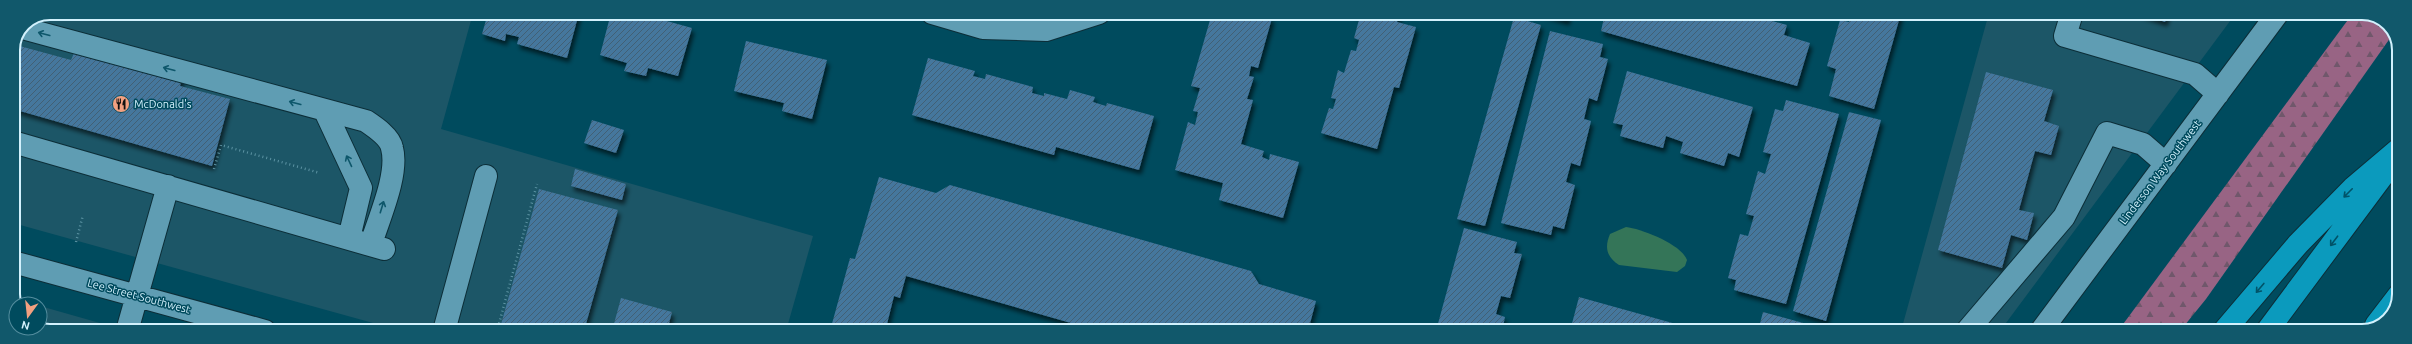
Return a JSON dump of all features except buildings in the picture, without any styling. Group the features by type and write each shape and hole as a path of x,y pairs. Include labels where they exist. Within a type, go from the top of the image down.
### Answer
{"highway":[{"path":"2230,324 2298,244 2353,188 2392,154"},
{"path":"2271,324 2392,162"}],"street":[{"path":"956,20 983,28 1046,30 1077,20"},
{"path":"2070,20 2065,36 2195,74 2218,94"},
{"name":"Linderson Way Southwest","path":"2046,324 2273,20"},
{"path":"20,144 377,246 394,169 392,146 377,129 366,122 28,30"},
{"path":"325,111 361,188 349,238"},
{"path":"1973,324 2064,217 2107,133 2143,144 2166,164"},
{"path":"446,324 486,176"},
{"path":"129,324 168,186"},
{"name":"Lee Street Southwest","path":"20,264 239,324"}],"path":[{"path":"214,169 221,145 327,175"},
{"path":"499,324 537,184"},
{"path":"76,242 83,215"}],"shaded area":[{"path":"50,20 471,20 441,129 813,236 788,324 377,324 20,225 20,50 22,39 29,29 39,22"},
{"path":"1987,20 2231,20 2005,324 1903,324"},
{"path":"1626,227 1651,234 1677,248 1687,260 1685,266 1677,272 1619,265 1609,255 1607,244 1610,234"},
{"path":"48,308 103,324 48,324"}],"green space":[{"path":"2348,20 2366,20 2380,26 2390,39 2206,299 2186,324 2123,324"}],"place":[{"name":"McDonald's","path":"121,104"}]}
